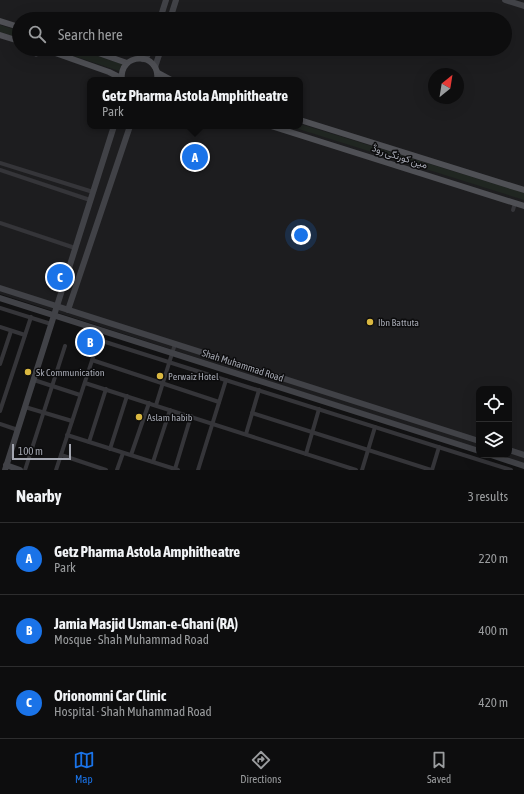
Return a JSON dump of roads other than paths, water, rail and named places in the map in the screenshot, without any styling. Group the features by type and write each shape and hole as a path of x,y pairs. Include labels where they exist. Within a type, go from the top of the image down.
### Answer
{"main road":[{"path":"0,21 12,25"},
{"path":"0,35 12,39"},
{"path":"64,56 109,72 118,77"},
{"path":"107,56 127,63"},
{"path":"122,77 124,68 127,63 135,59 149,61 156,70 166,77"},
{"path":"156,70 157,77"},
{"name":"مین کورنگی روڈ","path":"303,121 524,190"},
{"name":"مین کورنگی روڈ","path":"281,129 524,206"}],"street":[{"path":"162,12 166,0"},
{"path":"172,12 176,0"},
{"path":"505,0 524,6"},
{"path":"143,59 147,56"},
{"path":"156,70 159,56"},
{"path":"20,470 5,468 113,129"},
{"path":"54,315 68,310 129,129"},
{"path":"0,163 93,192"},
{"path":"0,170 90,200"},
{"path":"46,186 49,178"},
{"path":"513,210 515,203"},
{"path":"0,223 75,248"},
{"name":"Shah Muhammad Road","path":"0,288 476,440"},
{"name":"Shah Muhammad Road","path":"0,298 476,450"},
{"path":"0,308 51,324"},
{"path":"0,411 31,317"},
{"path":"0,327 25,335"},
{"path":"56,470 102,330"},
{"path":"0,364 11,331"},
{"path":"99,340 511,470"},
{"path":"156,405 175,344"},
{"path":"24,470 65,346"},
{"path":"92,360 219,402"},
{"path":"34,380 80,395"},
{"path":"198,470 226,380"},
{"path":"85,383 356,470"},
{"path":"90,442 106,389"},
{"path":"246,434 259,390"},
{"path":"316,399 319,390"},
{"path":"110,448 127,396"},
{"path":"131,455 149,403"},
{"path":"25,407 72,421"},
{"path":"306,454 319,409"},
{"path":"153,462 170,410"},
{"path":"252,413 431,470 439,447"},
{"path":"67,435 176,470 191,416"},
{"path":"0,424 18,430"},
{"path":"362,470 375,427"},
{"path":"512,451 524,455"},
{"path":"117,470 123,452"},
{"path":"60,455 106,470"},
{"path":"500,458 524,466"},
{"path":"492,470 494,465"}],"place":[{"name":"Getz Pharma Astola Amphitheatre","path":"195,157"},
{"name":"Orionomni Car Clinic","path":"60,277"},
{"name":"Ibn Battuta","path":"370,322"},
{"name":"Jamia Masjid Usman-e-Ghani (RA)","path":"90,342"},
{"name":"Sk Communication","path":"28,372"},
{"name":"Perwaiz Hotel","path":"160,376"},
{"name":"Aslam habib","path":"139,417"}]}
